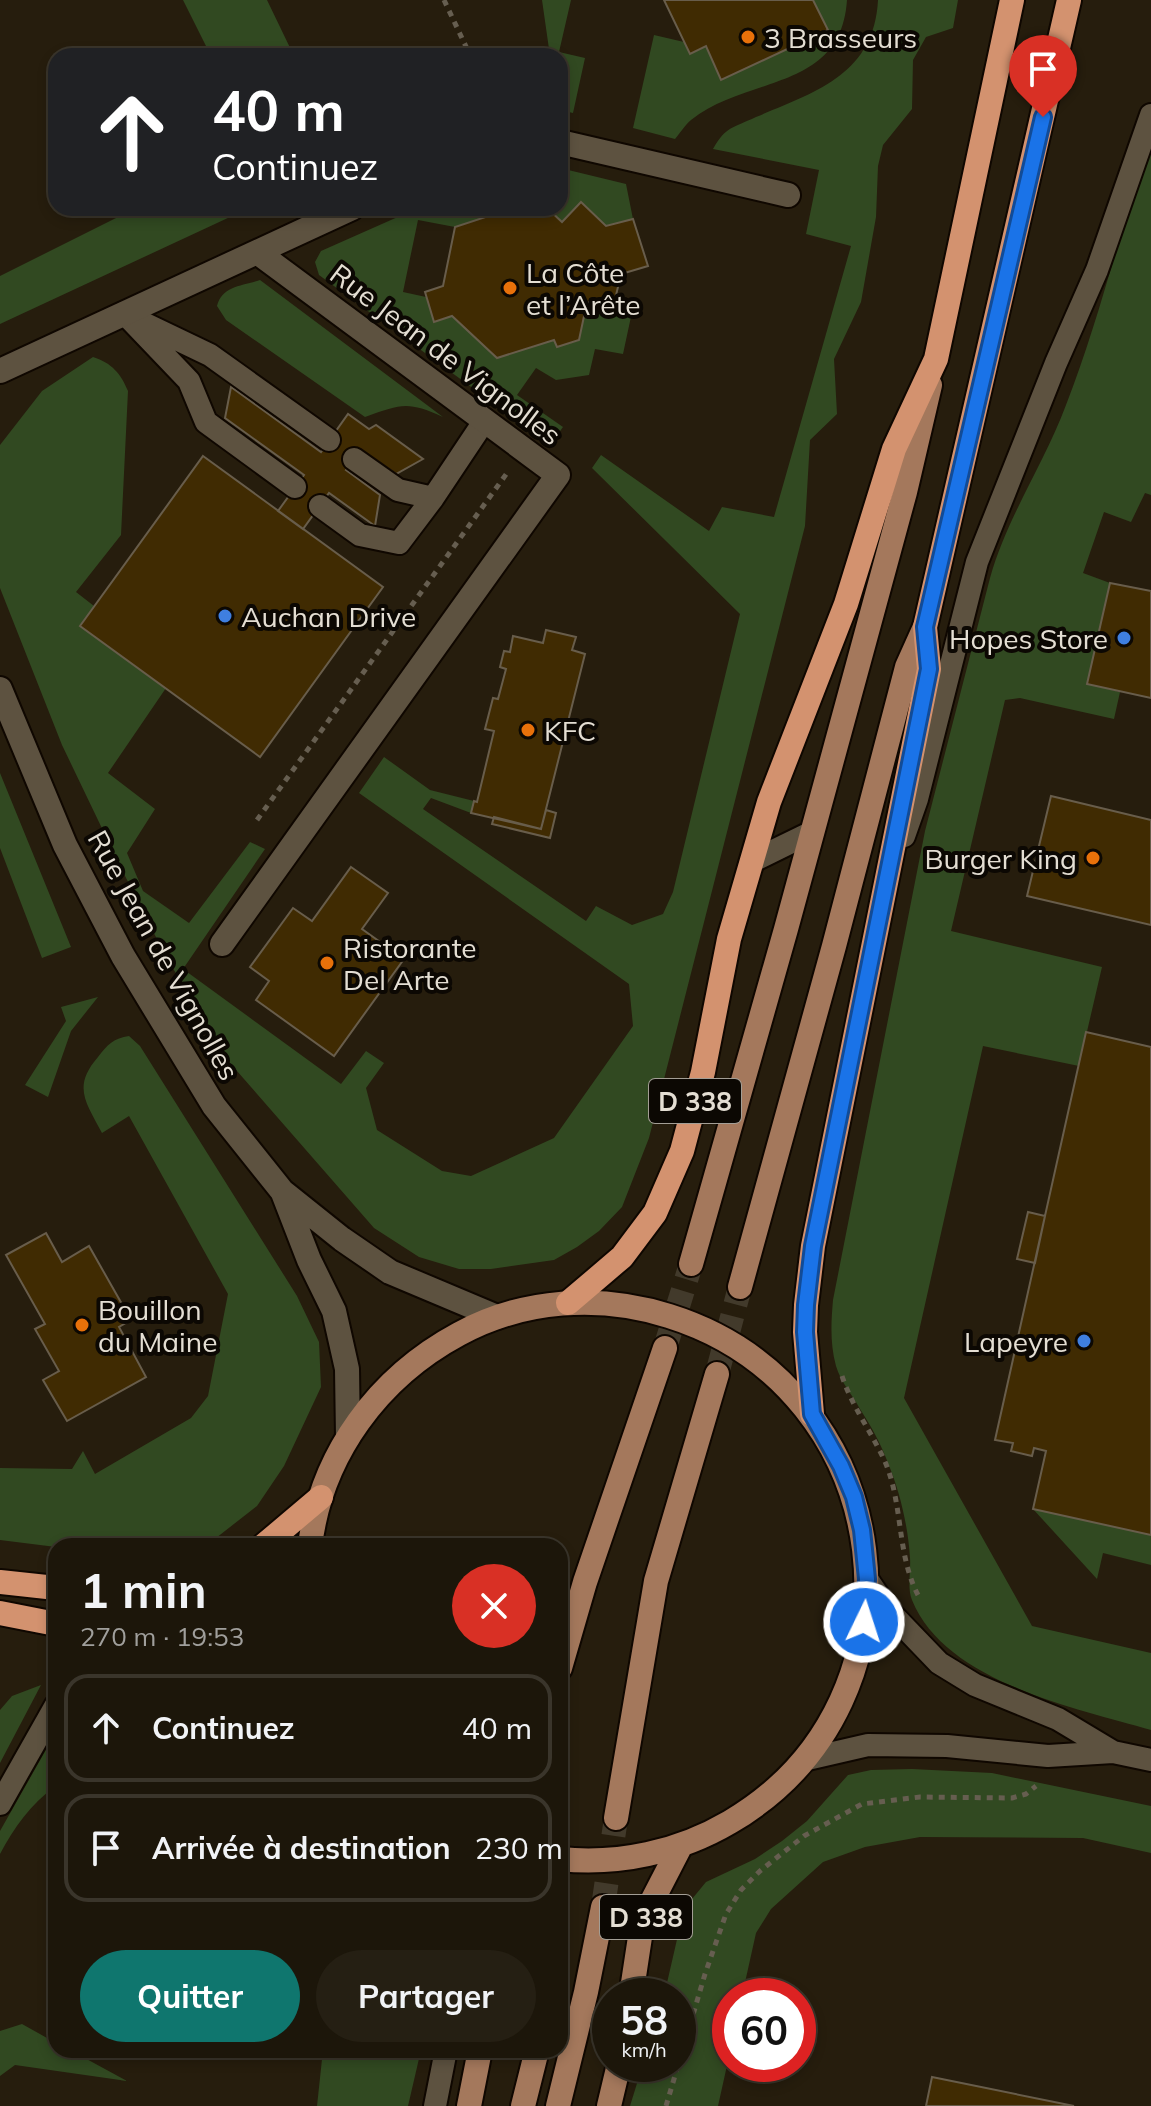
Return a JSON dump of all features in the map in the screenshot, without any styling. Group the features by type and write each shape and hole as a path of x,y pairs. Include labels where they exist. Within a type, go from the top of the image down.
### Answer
{"highway":[{"name":"D 338","path":"568,1303 622,1257 655,1213 682,1151 703,1072 729,939 769,802 846,604 894,449 936,359 1012,0"},
{"path":"812,1414 805,1332 811,1261 876,921 929,669 925,627 1069,0"},
{"path":"272,1538 321,1497"},
{"path":"0,1582 48,1587"},
{"path":"0,1613 48,1622"}],"main road":[{"name":"D 338","path":"691,1264 905,492 936,359"},
{"path":"740,1287 907,667 925,627"},
{"path":"312,1538 321,1497 348,1437 373,1403 414,1362 464,1331 497,1317 568,1303 595,1302 653,1311 710,1332 761,1364 789,1387 812,1414 854,1497 862,1530 867,1579 864,1622 852,1673 831,1720 803,1760 746,1813 681,1845 618,1859 568,1859"},
{"path":"568,1640 665,1348"},
{"path":"616,1818 656,1581 717,1374"},
{"name":"D 338","path":"634,1978 640,1937 650,1905 681,1845"},
{"name":"D 338","path":"558,2106 603,1907"},
{"path":"469,2106 478,2058"},
{"path":"523,2106 535,2058"},
{"path":"609,2106 615,2082"}],"street":[{"path":"568,144 788,195"},
{"name":"Rue Jean de Vignolles","path":"0,371 335,216"},
{"name":"Rue Jean de Vignolles","path":"222,944 558,475 257,252"},
{"name":"Rue Jean de Vignolles","path":"0,689 65,845 123,956 214,1106 282,1191 342,1239 390,1272 497,1317"},
{"name":"Rue Jean de Vignolles","path":"282,1191 309,1260 334,1311 347,1369 348,1437"}],"lane":[{"path":"876,921 917,799 977,562 1056,363 1097,270 1151,115"},
{"path":"124,313 210,355 329,440"},
{"path":"124,313 189,381 206,422 295,487"},
{"path":"320,506 360,535 399,543 485,420"},
{"path":"354,459 398,490 433,498"},
{"path":"751,862 812,832"},
{"path":"867,1579 888,1610 939,1663 975,1685 1058,1719 1113,1752"},
{"path":"0,1804 48,1719"},
{"path":"803,1760 868,1745 947,1746 1048,1756 1113,1752 1151,1760"},
{"path":"435,2106 444,2058"}],"path":[{"path":"444,0 467,48"},
{"path":"257,820 524,449"},
{"path":"840,1369 887,1466 906,1567 924,1603"},
{"path":"666,2106 726,1914 741,1890 760,1871 804,1836 862,1804 920,1797 1012,1798 1026,1794 1043,1776 1048,1756"}],"green space":[{"path":"183,0 267,0 290,48 207,48"},
{"path":"542,0 571,0 560,48 549,48"},
{"path":"664,0 847,0 841,30 828,51 810,67 714,106 691,120 675,139 633,128 654,35 684,42"},
{"path":"878,0 958,0 953,28 926,37 913,60 912,109 883,145 878,166 876,217 861,302 834,359 837,414 810,440 805,526 649,1138 622,1207 599,1231 554,1260 491,1269 459,1269 419,1257 374,1228 223,1055 163,951 62,745 0,588 0,445 42,391 93,357 111,366 128,391 121,535 76,592 94,606 80,626 166,688 108,773 155,809 127,853 143,891 189,923 250,842 265,849 183,969 341,1084 366,1051 384,1063 366,1088 377,1130 442,1171 471,1176 554,1138 633,1026 629,984 359,793 384,757 430,790 474,801 471,813 431,798 423,809 586,921 596,906 632,925 663,914 673,892 740,614 592,468 601,455 709,531 722,507 774,517 851,246 806,234 819,170 713,149 731,128 799,99 838,77 866,46 874,26"},
{"path":"568,54 585,58 573,113 568,112"},
{"path":"1151,138 1151,495 1145,493 1131,522 1104,512 1083,573 1110,583 1087,684 1120,692 1114,719 1020,698 1005,700 951,931 1102,967 1079,1066 983,1046 904,1398 1032,1626 1151,1653 1151,1730 1015,1688 953,1652 929,1628 912,1600 907,1534 896,1486 876,1435 838,1372 831,1325 833,1300 925,831 990,578 997,555 1057,427 1078,372"},
{"path":"568,170 626,184 633,219 606,226 562,222 556,216 568,216"},
{"path":"120,216 230,217 0,324 0,276"},
{"path":"400,216 489,216 455,227 418,220 403,292 426,297 434,322 452,316 497,358 554,340 557,347 578,341 587,302 632,312 623,354 595,349 589,375 556,380 536,368 517,395 563,427 550,445 319,275 315,262 321,251"},
{"path":"260,280 443,417 421,408 404,406 365,417 226,320 217,306 223,294"},
{"path":"0,773 71,947 42,958 0,848"},
{"path":"98,997 71,1031 48,1097 25,1085 66,1021 61,1007"},
{"path":"129,1036 140,1046 297,1296 319,1342 321,1387 284,1466 257,1506 216,1538 48,1538 48,1546 0,1540 0,1468 72,1469 83,1451 95,1474 191,1418 208,1396 228,1294 129,1116 102,1133 84,1095 85,1077 90,1068 105,1049 119,1038"},
{"path":"1033,1509 1151,1535 1151,1565 1103,1553 1097,1579"},
{"path":"41,1685 0,1763 0,1710 12,1696"},
{"path":"48,1746 48,1793 24,1817 0,1854 0,1831"},
{"path":"871,1770 992,1773 1151,1806 1151,1853 1083,1838 920,1837 865,1847 823,1862 771,1909 756,1933 746,1978 712,1978 712,2082 723,2082 718,2106 630,2106 637,2082 696,2082 696,1978 668,1978 678,1935 692,1899 706,1882 755,1859 782,1841 807,1821 848,1775"},
{"path":"22,2024 48,2039 48,2058 85,2058 127,2081 15,2065 0,2076 0,2031"},
{"path":"322,2058 419,2058 408,2106 317,2106"}],"building":[{"name":"3 Brasseurs","path":"664,0 813,0 828,30 721,80 706,46 690,54"},
{"path":"581,202 606,226 633,219 648,266 621,274 613,308 587,302 579,340 557,347 554,340 497,358 452,316 434,322 425,292 443,286 455,227 489,216 556,216 562,222"},
{"path":"231,387 321,452 348,414 369,429 376,425 423,459 396,474 361,450 346,470 380,495 375,526 329,493 303,529 278,511 304,475 225,418"},
{"name":"Auchan Drive","path":"203,456 383,587 260,757 80,626"},
{"name":"Hopes Store","path":"1110,583 1151,591 1151,698 1087,684"},
{"name":"KFC","path":"546,630 576,637 572,650 585,654 541,829 471,813 474,801 477,802 494,731 485,729 493,698 498,699 506,669 500,667 504,651 510,652 513,636 543,643"},
{"name":"Burger King","path":"1051,796 1151,820 1151,925 1027,896"},
{"path":"546,810 556,813 550,838 492,824 494,817 541,829"},
{"name":"Ristorante Del Arte","path":"351,867 388,893 362,929 404,959 334,1056 256,1000 269,981 250,967 293,908 312,921"},
{"name":"Lapeyre","path":"1086,1032 1151,1047 1151,1535 1033,1509 1046,1451 1034,1448 1032,1456 1011,1451 1013,1443 995,1440"},
{"path":"1028,1212 1045,1216 1035,1263 1017,1259"},
{"name":"Bouillon du Maine","path":"46,1233 62,1262 89,1246 131,1320 119,1327 146,1377 67,1421 43,1380 59,1371 35,1329 45,1324 6,1255"},
{"path":"932,2077 1074,2106 926,2106"}],"tunnel":[{"path":"665,1348 691,1264"},
{"path":"717,1374 740,1287"},
{"path":"603,1907 616,1818"}],"place":[{"name":"3 Brasseurs","path":"748,37"},
{"name":"La Côte et l’Arête","path":"510,288"},
{"name":"Auchan Drive","path":"225,616"},
{"name":"Hopes Store","path":"1124,638"},
{"name":"KFC","path":"528,730"},
{"name":"Burger King","path":"1093,858"},
{"name":"Ristorante Del Arte","path":"327,963"},
{"name":"Bouillon du Maine","path":"82,1325"},
{"name":"Lapeyre","path":"1084,1341"}],"route":[{"path":"864,1622 866,1563 854,1497 812,1414 805,1332 813,1246 929,669 925,627 1043,117"}]}
